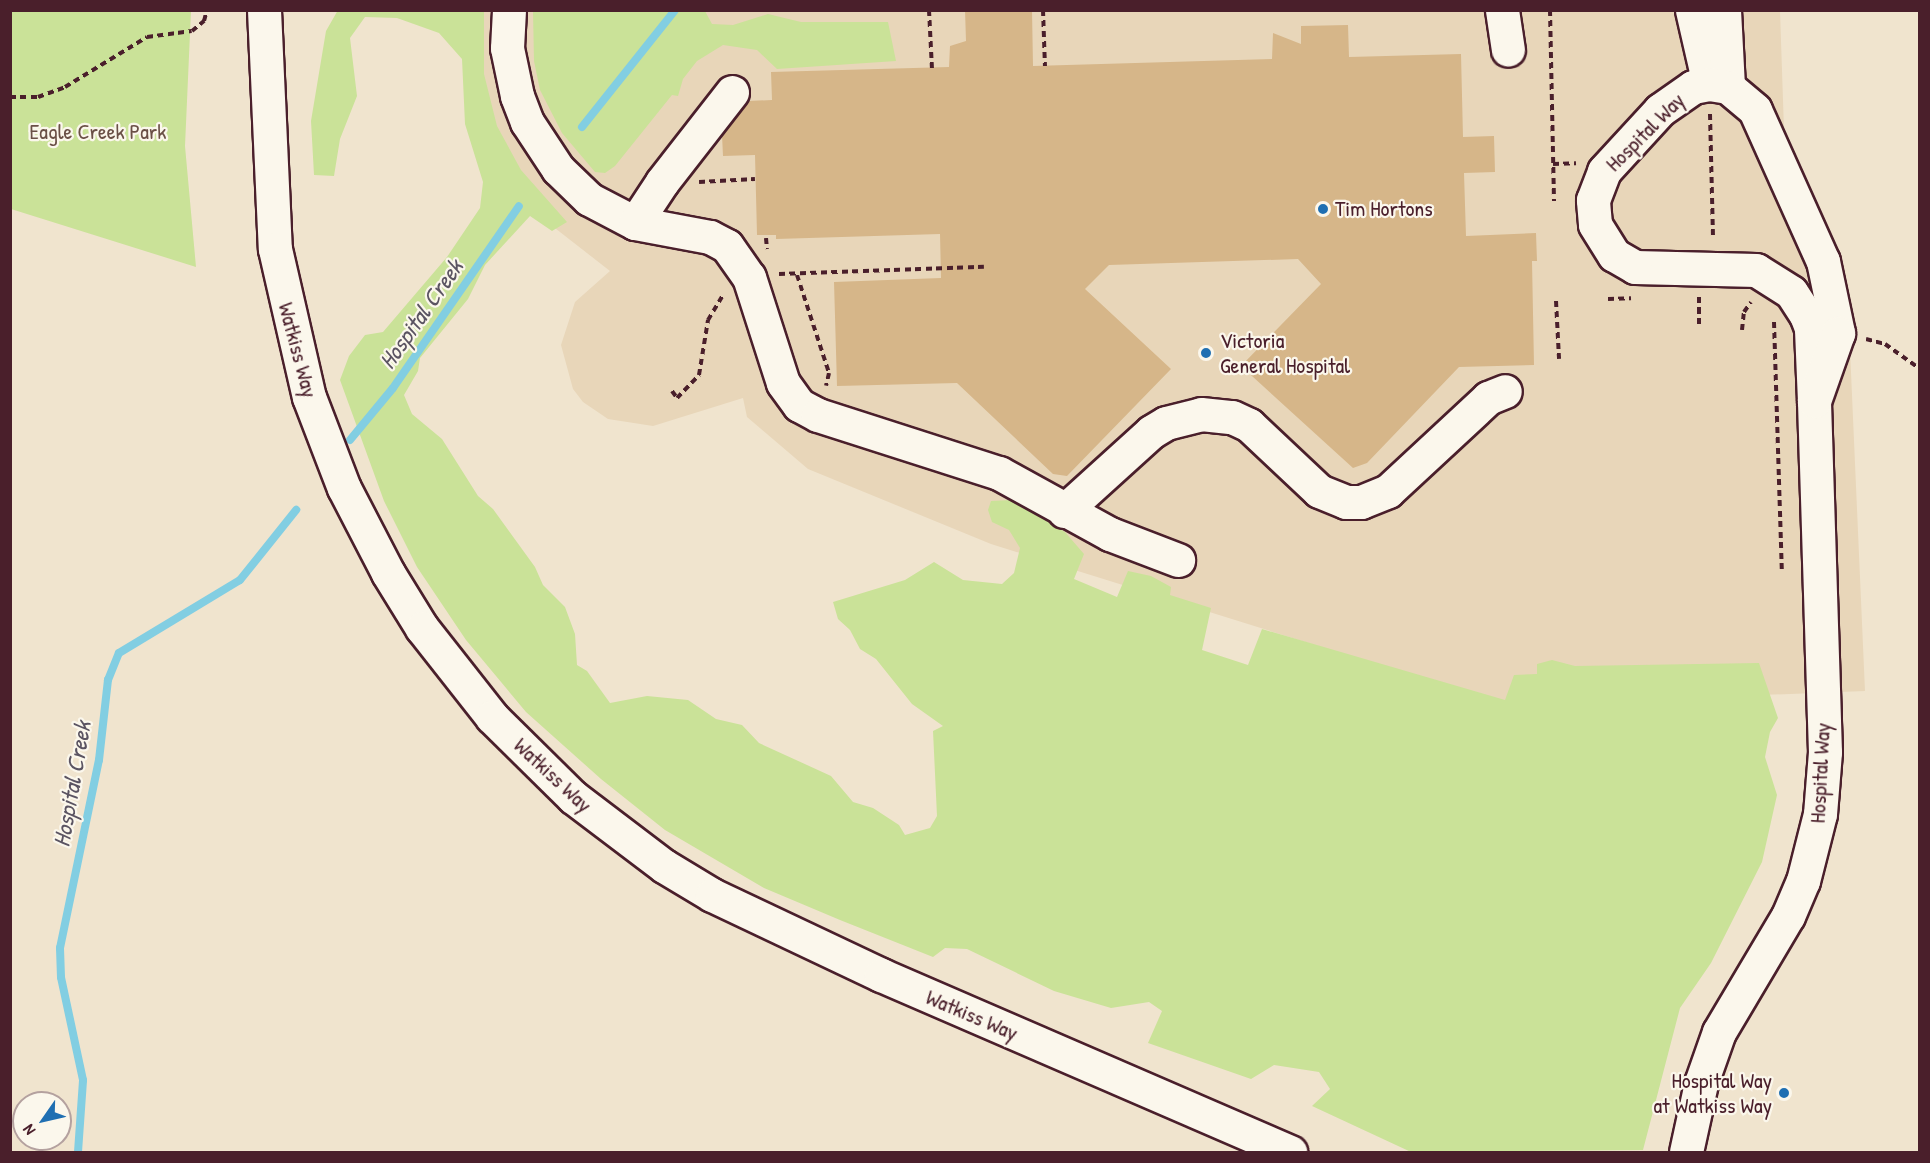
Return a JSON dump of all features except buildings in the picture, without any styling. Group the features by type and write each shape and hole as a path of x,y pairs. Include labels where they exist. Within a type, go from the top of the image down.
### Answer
{"street":[{"path":"509,10 511,72 527,122 574,187 635,223 710,237 727,246 759,272 783,383 799,405 818,416 999,473 1064,511 1178,560"},
{"path":"1502,10 1508,50"},
{"path":"1692,10 1719,86 1747,99 1763,122 1823,261 1839,333"},
{"path":"1719,86 1724,10"},
{"name":"Watkiss Way","path":"269,15 269,153 275,249 290,326 309,397 344,488 388,573 422,628 492,717 573,797 645,852 712,895 848,961 1290,1152"},
{"name":"Hospital Way","path":"1686,1152 1712,1049 1736,998 1788,916 1803,882 1820,814 1825,752 1811,328 1799,303 1769,276 1756,270 1711,281 1647,269 1624,262 1598,232 1593,200 1604,171 1660,110 1681,93 1719,86"},
{"path":"635,223 662,182 732,92"},
{"name":"Hospital Way","path":"1814,401 1839,333"},
{"path":"1064,511 1151,432 1166,423 1201,414 1232,417 1249,425 1318,491 1346,502 1361,502 1388,491 1488,398 1505,391"}],"path":[{"path":"10,97 38,97 64,87 147,37 192,31 204,21 207,10"},
{"path":"929,10 932,69"},
{"path":"1043,10 1045,66"},
{"path":"1550,10 1554,201"},
{"path":"1711,281 1719,86"},
{"path":"698,182 755,179"},
{"path":"759,272 766,238"},
{"path":"672,391 677,398 699,375 708,320 718,299 759,272 782,276 984,267"},
{"path":"797,275 829,373 824,395"},
{"path":"1743,299 1761,301"},
{"path":"1556,301 1559,359"},
{"path":"1742,330 1744,312 1752,301"},
{"path":"1774,315 1782,573"},
{"path":"1839,333 1885,344 1920,369"}],"shaded area":[{"name":"Victoria General Hospital","path":"477,11 1780,11 1784,130 1848,304 1865,691 1508,705 991,544 808,469 747,417 743,398 653,426 608,419 583,402 573,389 561,345 575,302 610,271 551,225 477,92"}],"green space":[{"name":"Eagle Creek Park","path":"11,10 191,11 185,146 196,267 11,209"},
{"path":"338,10 484,11 484,74 497,126 521,170 567,222 552,231 530,216 485,265 468,299 420,358 418,371 404,395 412,414 442,439 478,496 493,509 535,567 543,585 565,607 575,634 577,665 587,671 610,703 647,696 688,700 716,719 742,725 759,743 831,776 853,802 873,808 899,825 905,835 930,828 937,816 933,731 943,726 912,704 876,659 860,649 850,630 838,619 833,602 905,580 934,562 963,580 1002,584 1014,573 1020,548 1009,530 992,522 988,510 991,501 1012,500 1065,532 1084,554 1074,579 1117,597 1128,571 1151,576 1171,587 1170,595 1211,608 1202,650 1248,665 1262,629 1505,700 1514,675 1537,674 1537,664 1552,660 1575,666 1759,663 1778,718 1770,732 1765,757 1777,795 1762,862 1711,963 1680,1008 1643,1150 1411,1152 1312,1106 1330,1089 1319,1072 1274,1065 1251,1079 1148,1043 1162,1011 1149,1002 1111,1008 1054,991 967,949 945,948 933,957 840,920 764,888 665,830 601,779 526,712 466,640 417,567 384,501 340,380 349,356 365,335 383,332 447,257 480,208 483,182 465,124 462,59 439,33 397,18 365,17 350,38 357,96 340,139 334,176 314,175 311,121 326,31"},
{"path":"533,11 705,11 712,24 733,25 768,14 801,22 888,22 896,61 777,69 757,50 723,45 697,61 683,79 678,96 672,95 615,166 605,173 595,172 562,133 540,90 534,61"}],"waterway":[{"name":"Hospital Creek","path":"582,127 675,10"},
{"name":"Hospital Creek","path":"350,440 393,388 519,206"},
{"name":"Hospital Creek","path":"78,1152 83,1080 61,977 60,948 99,760 108,680 119,653 240,580 296,510"}],"place":[{"name":"Tim Hortons","path":"1323,209"},
{"name":"Victoria General Hospital","path":"1206,353"},
{"name":"Hospital Way at Watkiss Way","path":"1784,1093"}]}
